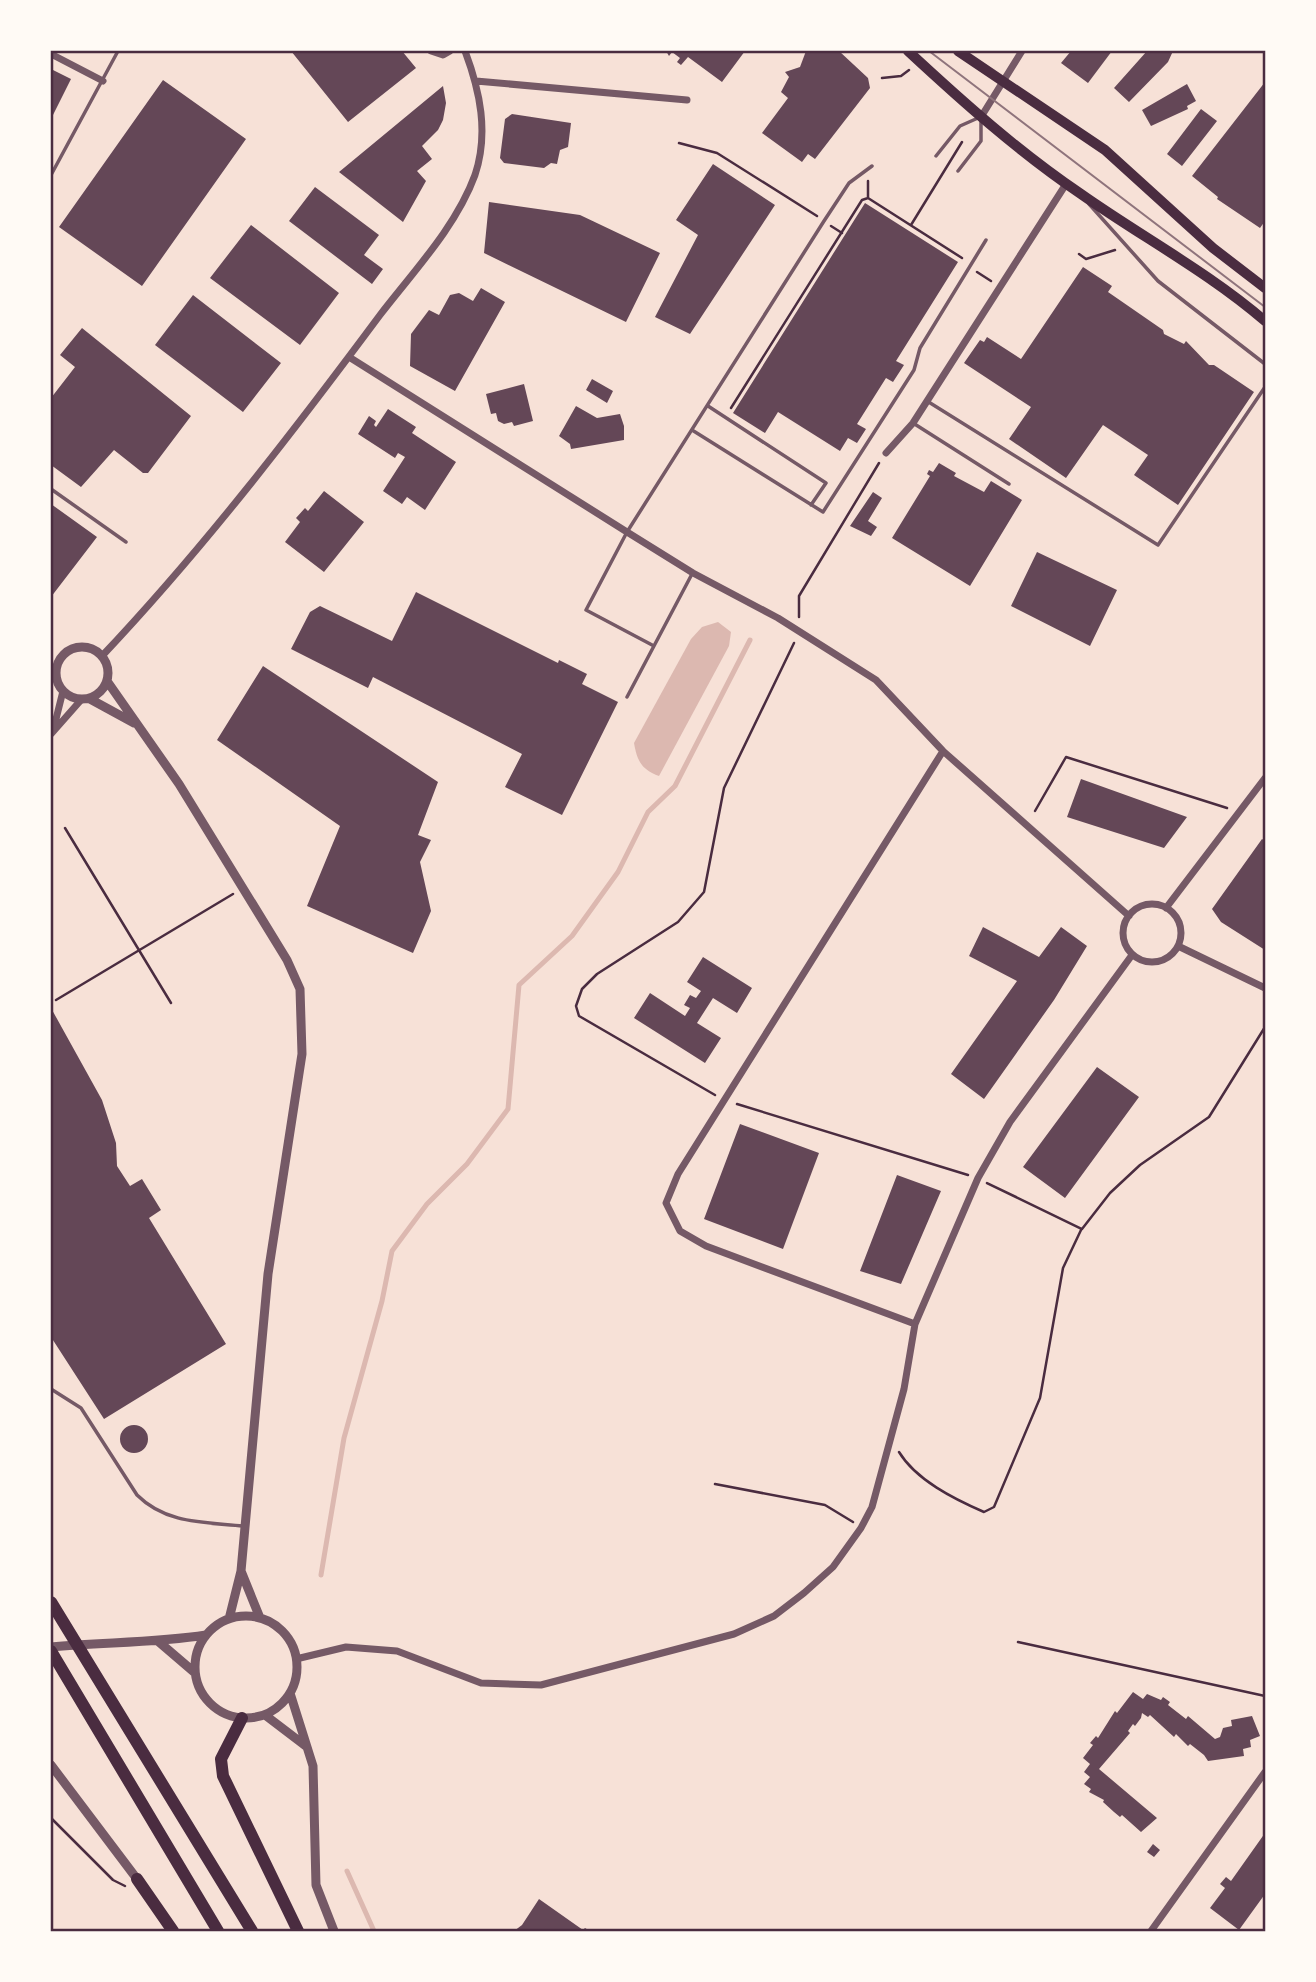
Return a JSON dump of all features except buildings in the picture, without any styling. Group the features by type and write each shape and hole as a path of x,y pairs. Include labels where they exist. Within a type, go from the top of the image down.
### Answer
{"highway":[{"path":"51,1602 252,1931"},
{"path":"51,1649 218,1931"},
{"path":"242,1718 221,1759 223,1776 298,1931"},
{"path":"137,1879 173,1931"}],"main road":[{"path":"908,51 981,117 1066,184 1226,288 1265,321"},
{"path":"958,51 1004,79 1105,150 1213,248 1265,288"}],"street":[{"path":"431,51 443,54 450,51"},
{"path":"102,656 177,575 349,357 454,217 475,174 482,140 482,107 465,51"},
{"path":"981,117 1023,51"},
{"path":"51,54 103,81"},
{"path":"476,81 687,100"},
{"path":"886,453 913,423 1066,184"},
{"path":"349,357 693,573 779,618 876,680 943,751 1129,916"},
{"path":"52,733 85,699 98,695 107,681 107,663 102,656 96,650 80,647 65,653 53,666 62,691 85,699 139,726"},
{"path":"107,681 243,888 295,976 303,1032 267,1283 241,1571 229,1619"},
{"path":"52,733 62,691"},
{"path":"915,1324 706,1246 680,1231 666,1203 678,1174 943,751"},
{"path":"1166,908 1265,778"},
{"path":"1146,905 1166,908 1180,925 1178,946 1170,956 1157,962 1144,961 1132,955 1123,936 1129,916 1146,905"},
{"path":"1178,946 1265,988"},
{"path":"296,1659 346,1647 397,1651 481,1682 541,1685 734,1634 774,1616 834,1567 862,1528 872,1507 892,1440 915,1324 978,1178 1010,1122 1132,955"},
{"path":"241,1571 260,1618"},
{"path":"51,1649 118,1640 159,1642 206,1635 229,1619 245,1616 260,1618 286,1635 296,1659 296,1679 290,1693 279,1706 265,1715 242,1718 230,1716 209,1703 194,1672 159,1642"},
{"path":"194,1672 196,1657 206,1635"},
{"path":"290,1693 313,1766 316,1885 334,1931"},
{"path":"265,1715 307,1747"},
{"path":"51,1765 137,1879"},
{"path":"1151,1931 1265,1772"}],"lane":[{"path":"51,175 118,51"},
{"path":"936,156 960,126 981,117 981,141 958,171"},
{"path":"654,646 586,610 628,533 849,183 871,167"},
{"path":"1078,192 1158,281 1265,364"},
{"path":"692,430 822,512 915,370 920,348 986,240"},
{"path":"926,401 1158,545 1265,387"},
{"path":"708,406 826,483 811,505"},
{"path":"913,423 1009,484"},
{"path":"51,489 126,542"},
{"path":"626,697 693,573"},
{"path":"51,1389 81,1408 137,1495 147,1506 172,1519 245,1527"}],"path":[{"path":"882,78 901,76 909,70"},
{"path":"911,225 963,140"},
{"path":"679,143 717,153 806,209"},
{"path":"868,198 871,167"},
{"path":"868,198 962,257 963,263 991,281"},
{"path":"725,417 862,200 868,198"},
{"path":"1079,254 1086,259 1117,249"},
{"path":"886,453 799,596 799,633 724,788 704,892 678,922 597,974 582,989 576,1006 579,1016 725,1100 978,1178 1082,1229"},
{"path":"1035,811 1066,757 1240,812"},
{"path":"65,828 172,1003"},
{"path":"56,1000 243,888"},
{"path":"892,1440 905,1461 953,1499 984,1512 994,1507 1040,1398 1063,1268 1082,1229 1110,1193 1140,1166 1209,1117 1265,1027"},
{"path":"715,1483 825,1505 862,1528"},
{"path":"1018,1642 1265,1696"},
{"path":"51,1818 121,1886 129,1885 137,1879"}],"shaded area":[{"path":"718,622 731,632 729,646 659,776 641,764 634,743 691,639 702,627"}],"waterway":[{"path":"321,1575 344,1438 382,1301 392,1251 427,1204 467,1164 508,1109 519,985 572,936 618,872 648,812 675,786 750,640"},
{"path":"347,1871 374,1931"}],"tram line":[{"path":"929,51 1265,307"}]}
